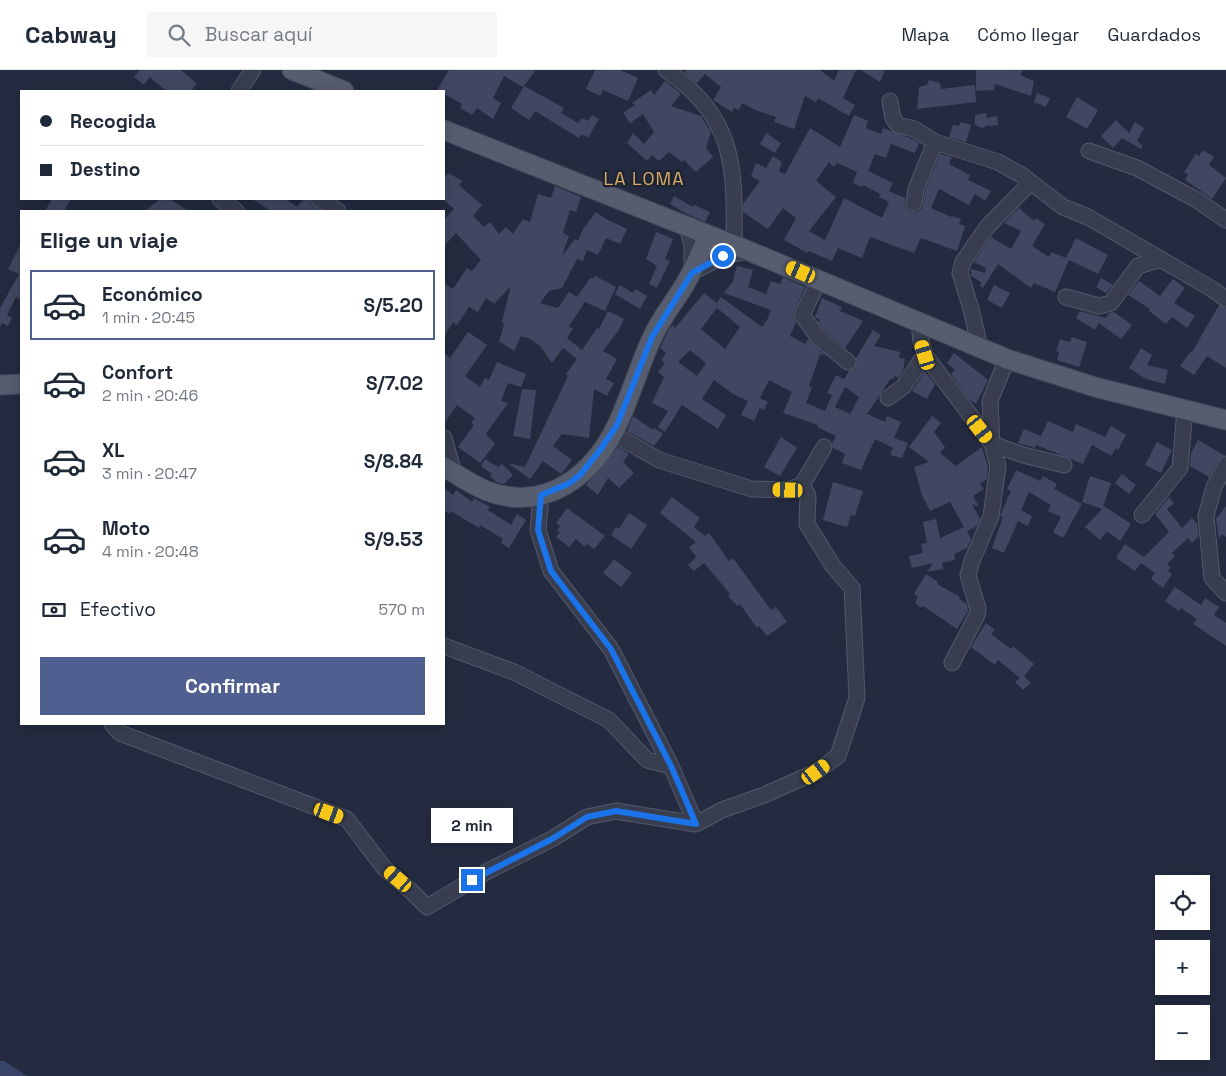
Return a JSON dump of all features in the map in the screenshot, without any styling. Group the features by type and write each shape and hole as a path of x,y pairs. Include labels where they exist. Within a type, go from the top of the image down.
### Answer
{"main road":[{"path":"292,70 342,90"},
{"path":"445,130 742,248 1007,359 1095,387 1226,420"},
{"path":"449,470 487,490 516,496 541,495 568,484 580,475 612,433 636,381 652,337 692,273 708,235"}],"street":[{"path":"240,90 253,70"},
{"path":"668,70 715,117 722,133 731,162 742,248 692,273 692,245 687,226"},
{"path":"890,101 893,118 898,125 914,129 935,142 998,162 1031,182 1063,207 1088,216 1226,299"},
{"path":"914,203 916,188 935,142"},
{"path":"1089,151 1137,168 1197,200 1226,220"},
{"path":"980,347 960,273 963,262 987,227 1031,182"},
{"path":"221,200 234,210"},
{"path":"321,200 336,210"},
{"path":"1066,297 1099,306 1111,303 1138,266 1161,259"},
{"path":"819,280 802,315 818,337 848,362"},
{"path":"919,322 925,355 992,444 1023,455 1064,465"},
{"path":"888,398 903,387 925,355"},
{"path":"952,663 977,616 978,609 968,575 991,516 998,466 992,444 990,401 1007,359"},
{"path":"1142,515 1180,468 1184,410"},
{"path":"612,433 659,460 752,489 788,490 802,485 824,447"},
{"path":"445,444 449,470"},
{"path":"1226,464 1214,487 1206,516 1212,578 1226,593"},
{"path":"113,725 120,733 348,819 384,868 411,890 426,907 488,871 552,839 587,817 616,811 696,824 722,810 764,795 816,772 838,756 857,698 852,588 833,566 807,524 808,496 802,485"},
{"path":"541,495 538,530 551,571 611,649 671,766 696,824"},
{"path":"445,646 514,672 609,720 647,760 671,766"}],"water":[{"path":"0,1061 4,1061 27,1076 0,1076"}],"building":[{"path":"140,70 181,70 197,84 192,90 165,90 150,77 144,85 134,77"},
{"path":"449,70 536,70 523,87 504,76 493,98 501,103 493,119 477,108 472,115 460,108 462,104 445,95 445,90 437,90"},
{"path":"595,70 620,70 638,78 628,101 603,90 600,96 586,89"},
{"path":"686,70 820,70 834,81 839,70 856,70 843,98 855,105 849,116 818,98 816,102 805,96 794,129 774,122 776,117 755,110 742,103 739,110 734,108 732,112 713,100 721,87 705,74 697,83 684,72"},
{"path":"861,70 885,70 880,82"},
{"path":"976,70 1023,70 1020,75 1034,81 1031,96 995,84 994,90 976,91"},
{"path":"929,80 940,83 941,89 975,85 976,102 917,109 919,87 927,85"},
{"path":"665,81 681,94 671,106 701,116 711,132 706,148 713,157 696,172 684,160 682,162 669,152 659,161 652,155 647,161 627,143 633,133 644,144 654,132 643,114 630,123 623,113 635,105 632,103 651,90 654,95"},
{"path":"524,86 564,108 561,113 578,123 582,118 588,121 592,115 599,119 588,138 582,134 579,138 535,111 529,120 511,108"},
{"path":"1037,93 1050,98 1046,107 1034,102"},
{"path":"1077,97 1098,110 1087,129 1066,117"},
{"path":"986,113 987,118 997,116 998,125 988,125 982,128 975,125 975,115"},
{"path":"854,115 868,121 866,128 881,134 883,128 919,143 915,153 891,144 886,158 875,154 868,171 893,183 889,191 905,198 905,206 909,211 917,212 922,208 925,191 940,154 952,157 949,164 970,175 968,180 991,191 985,201 975,194 969,205 939,189 931,208 951,217 961,219 959,224 965,226 957,251 921,238 914,253 870,237 862,258 838,248 832,261 809,251 807,253 784,240 796,218 783,208 768,229 743,212 743,204 760,181 751,176 756,163 766,168 773,156 782,162 779,171 785,174 810,128 840,147","holes":["829,162 834,167 837,163 857,172 853,183 862,187 863,185 880,194 879,197 889,202 882,218 844,198 825,240 809,231 836,197 816,181"]},
{"path":"1116,120 1129,133 1135,122 1144,128 1137,141 1143,146 1141,149 1122,138 1113,148 1101,136"},
{"path":"961,122 971,125 966,142 949,137 953,125 959,126"},
{"path":"766,133 781,143 775,153 760,144"},
{"path":"1203,150 1214,157 1209,165 1226,178 1212,199 1185,180 1188,174 1184,172 1196,154 1199,156"},
{"path":"449,173 462,181 459,185 482,205 473,216 484,227 490,222 499,234 506,227 513,234 523,219 530,222 538,194 551,198 555,186 581,197 576,212 570,210 563,233 569,236 562,256 575,239 578,241 583,229 596,212 627,229 620,244 606,238 598,255 587,250 583,261 577,259 562,288 549,291 540,303 558,308 569,292 577,297 590,278 593,279 595,276 616,287 605,311 585,302 569,326 573,329 567,338 582,350 597,328 599,329 608,311 624,319 618,331 603,351 617,359 606,379 614,383 607,396 594,389 589,438 562,434 553,446 572,460 561,474 543,461 530,479 508,463 525,467 568,376 566,374 577,359 563,348 552,363 540,346 527,337 521,336 514,351 499,341 511,286 494,304 486,298 478,312 469,307 457,325 453,322 445,335 445,284 453,289 467,268 472,271 481,260 456,233 445,245 445,219 454,209 444,200 445,176"},
{"path":"674,196 693,207 694,205 710,212 705,222 670,204"},
{"path":"51,200 70,200 65,210 46,210"},
{"path":"159,200 172,200 186,210 146,210"},
{"path":"254,200 287,200 297,207 303,200 310,200 311,204 320,210 269,210"},
{"path":"1019,208 1034,221 1036,218 1045,224 1032,246 1049,257 1051,252 1066,258 1076,238 1108,255 1098,274 1069,260 1055,292 1034,283 1031,288 998,264 983,288 980,286 981,282 971,276 971,269 985,273 986,268 974,262 991,237 1011,249 1021,231 1004,223"},
{"path":"656,232 673,239 665,259 670,261 657,288 649,284 657,266 646,259"},
{"path":"20,245 20,299 16,297 7,315 12,318 8,326 2,323 0,327 0,308 19,274 8,269"},
{"path":"737,266 753,270 748,287 766,294 771,281 780,284 783,277 805,287 794,311 793,316 796,322 790,336 805,344 808,339 826,356 820,354 809,386 812,388 806,403 825,411 832,395 827,393 836,375 844,379 849,371 855,368 856,358 873,330 881,335 874,346 900,352 899,358 905,359 903,371 898,378 895,376 892,380 891,378 867,414 885,422 887,416 901,422 894,438 908,443 902,458 890,455 893,448 875,439 861,470 842,463 845,454 833,448 832,443 836,436 817,427 818,425 783,413 792,392 769,380 760,398 768,402 764,410 760,408 754,421 741,415 748,401 733,394 714,380 702,399 726,415 718,429 682,405 665,432 658,427 668,411 652,403 664,377 658,372 665,363 661,360 666,353 660,348 669,329 673,325 675,328 704,293 717,303 721,297 762,327 767,320 771,310 724,293 733,281","holes":["717,308 740,327 725,349 701,329","690,350 706,363 697,376 678,362","845,387 859,397 850,414 835,407"]},
{"path":"1101,278 1113,285 1106,293 1096,287"},
{"path":"1173,279 1185,288 1174,303 1195,316 1187,328 1172,317 1166,324 1149,311 1150,309 1128,295 1139,281 1160,296"},
{"path":"620,285 633,293 635,289 647,296 640,309 615,294"},
{"path":"994,285 1010,293 1002,308 987,300"},
{"path":"822,298 842,307 840,311 863,321 845,348 825,331 818,322 820,320 815,317"},
{"path":"1219,305 1226,308 1226,368 1207,356 1194,375 1180,366 1192,352"},
{"path":"1080,311 1106,318 1109,313 1114,312 1132,325 1121,339 1099,323 1095,330 1076,318"},
{"path":"468,332 487,345 465,376 480,387 485,378 489,380 497,362 526,374 521,387 508,383 501,401 508,403 486,434 495,444 480,463 458,447 474,425 471,423 475,418 457,405 445,423 445,354 450,358"},
{"path":"1072,337 1087,342 1079,367 1057,360 1059,352 1056,351 1060,339 1070,342"},
{"path":"1141,348 1152,355 1147,365 1168,370 1165,384 1146,379 1129,368"},
{"path":"954,353 988,380 976,404 970,400 951,374 955,370 947,363"},
{"path":"925,371 935,384 927,399 912,391"},
{"path":"522,389 536,390 530,439 513,436"},
{"path":"633,416 653,430 654,428 663,434 654,446 627,431"},
{"path":"932,416 941,423 934,432 945,447 940,453 956,466 982,447 988,467 987,479 980,484 984,489 973,496 979,507 972,504 980,519 977,526 967,531 971,539 967,548 954,554 955,560 942,563 943,569 927,572 933,563 912,568 909,556 923,553 921,544 927,543 923,522 936,519 940,538 964,527 950,502 930,511 922,495 914,467 929,462 909,447"},
{"path":"1048,421 1073,432 1076,424 1105,437 1111,426 1126,435 1118,450 1116,448 1111,456 1092,445 1083,464 1036,445 1035,448 1018,443 1024,429 1041,436"},
{"path":"781,437 797,448 780,476 764,467"},
{"path":"1198,440 1224,455 1218,460 1209,477 1190,466 1191,453"},
{"path":"1157,442 1172,450 1161,473 1145,465"},
{"path":"618,447 629,454 623,462 634,473 619,488 608,478 598,495 586,485"},
{"path":"485,459 498,467 502,464 513,475 504,484 496,482 490,476 492,474 481,466"},
{"path":"1016,470 1040,481 1043,476 1057,484 1054,489 1082,504 1063,538 1053,532 1061,517 1048,511 1051,505 1029,492 1021,510 1032,516 1028,526 1018,521 1004,553 992,548 1003,517 1000,516 1001,513 1011,491 1007,489"},
{"path":"1122,474 1136,485 1129,494 1115,483"},
{"path":"1090,476 1111,483 1103,507 1131,524 1120,541 1107,531 1100,540 1085,527 1102,509 1082,502"},
{"path":"833,482 863,491 855,516 851,515 847,527 823,520"},
{"path":"445,489 453,495 456,490 472,502 474,498 490,507 488,510 511,525 517,514 526,520 509,548 501,543 503,539 480,525 479,528 451,511 449,514 445,511"},
{"path":"672,497 700,518 694,527 705,536 709,533 729,561 733,558 771,610 776,607 787,622 767,636 759,626 757,628 740,604 737,606 728,596 730,594 704,563 694,571 688,565 696,557 689,547 696,542 660,513"},
{"path":"1169,497 1174,503 1167,509 1182,528 1192,518 1197,524 1199,536 1192,543 1188,538 1172,553 1175,556 1167,564 1171,567 1168,571 1172,574 1163,588 1151,579 1155,573 1141,563 1135,571 1116,558 1125,544 1144,557 1169,532 1155,514"},
{"path":"1226,506 1226,537 1222,534 1219,539 1216,519"},
{"path":"567,508 605,536 594,549 587,544 585,547 576,539 569,547 556,537 560,532 557,530 560,526 556,523"},
{"path":"629,513 647,525 631,549 611,535 616,527 619,529"},
{"path":"614,559 632,573 621,587 603,573"},
{"path":"926,574 938,582 937,584 960,597 959,599 967,604 968,611 957,629 923,606 922,608 915,603 918,597 914,594"},
{"path":"1175,587 1201,605 1205,598 1219,607 1214,615 1226,623 1226,646 1193,624 1197,619 1181,608 1179,611 1165,601"},
{"path":"986,623 995,630 991,634 1011,649 1013,646 1034,664 1024,676 1031,683 1023,690 1015,682 1020,678 998,660 995,665 971,647"}],"district":[{"name":"LA LOMA","path":"644,178"}],"route":[{"path":"472,880 552,839 587,817 616,811 696,824 671,766 611,649 551,571 538,530 541,495 554,492 568,484 590,464 617,425 652,337 692,273 703,265 723,256"}]}
